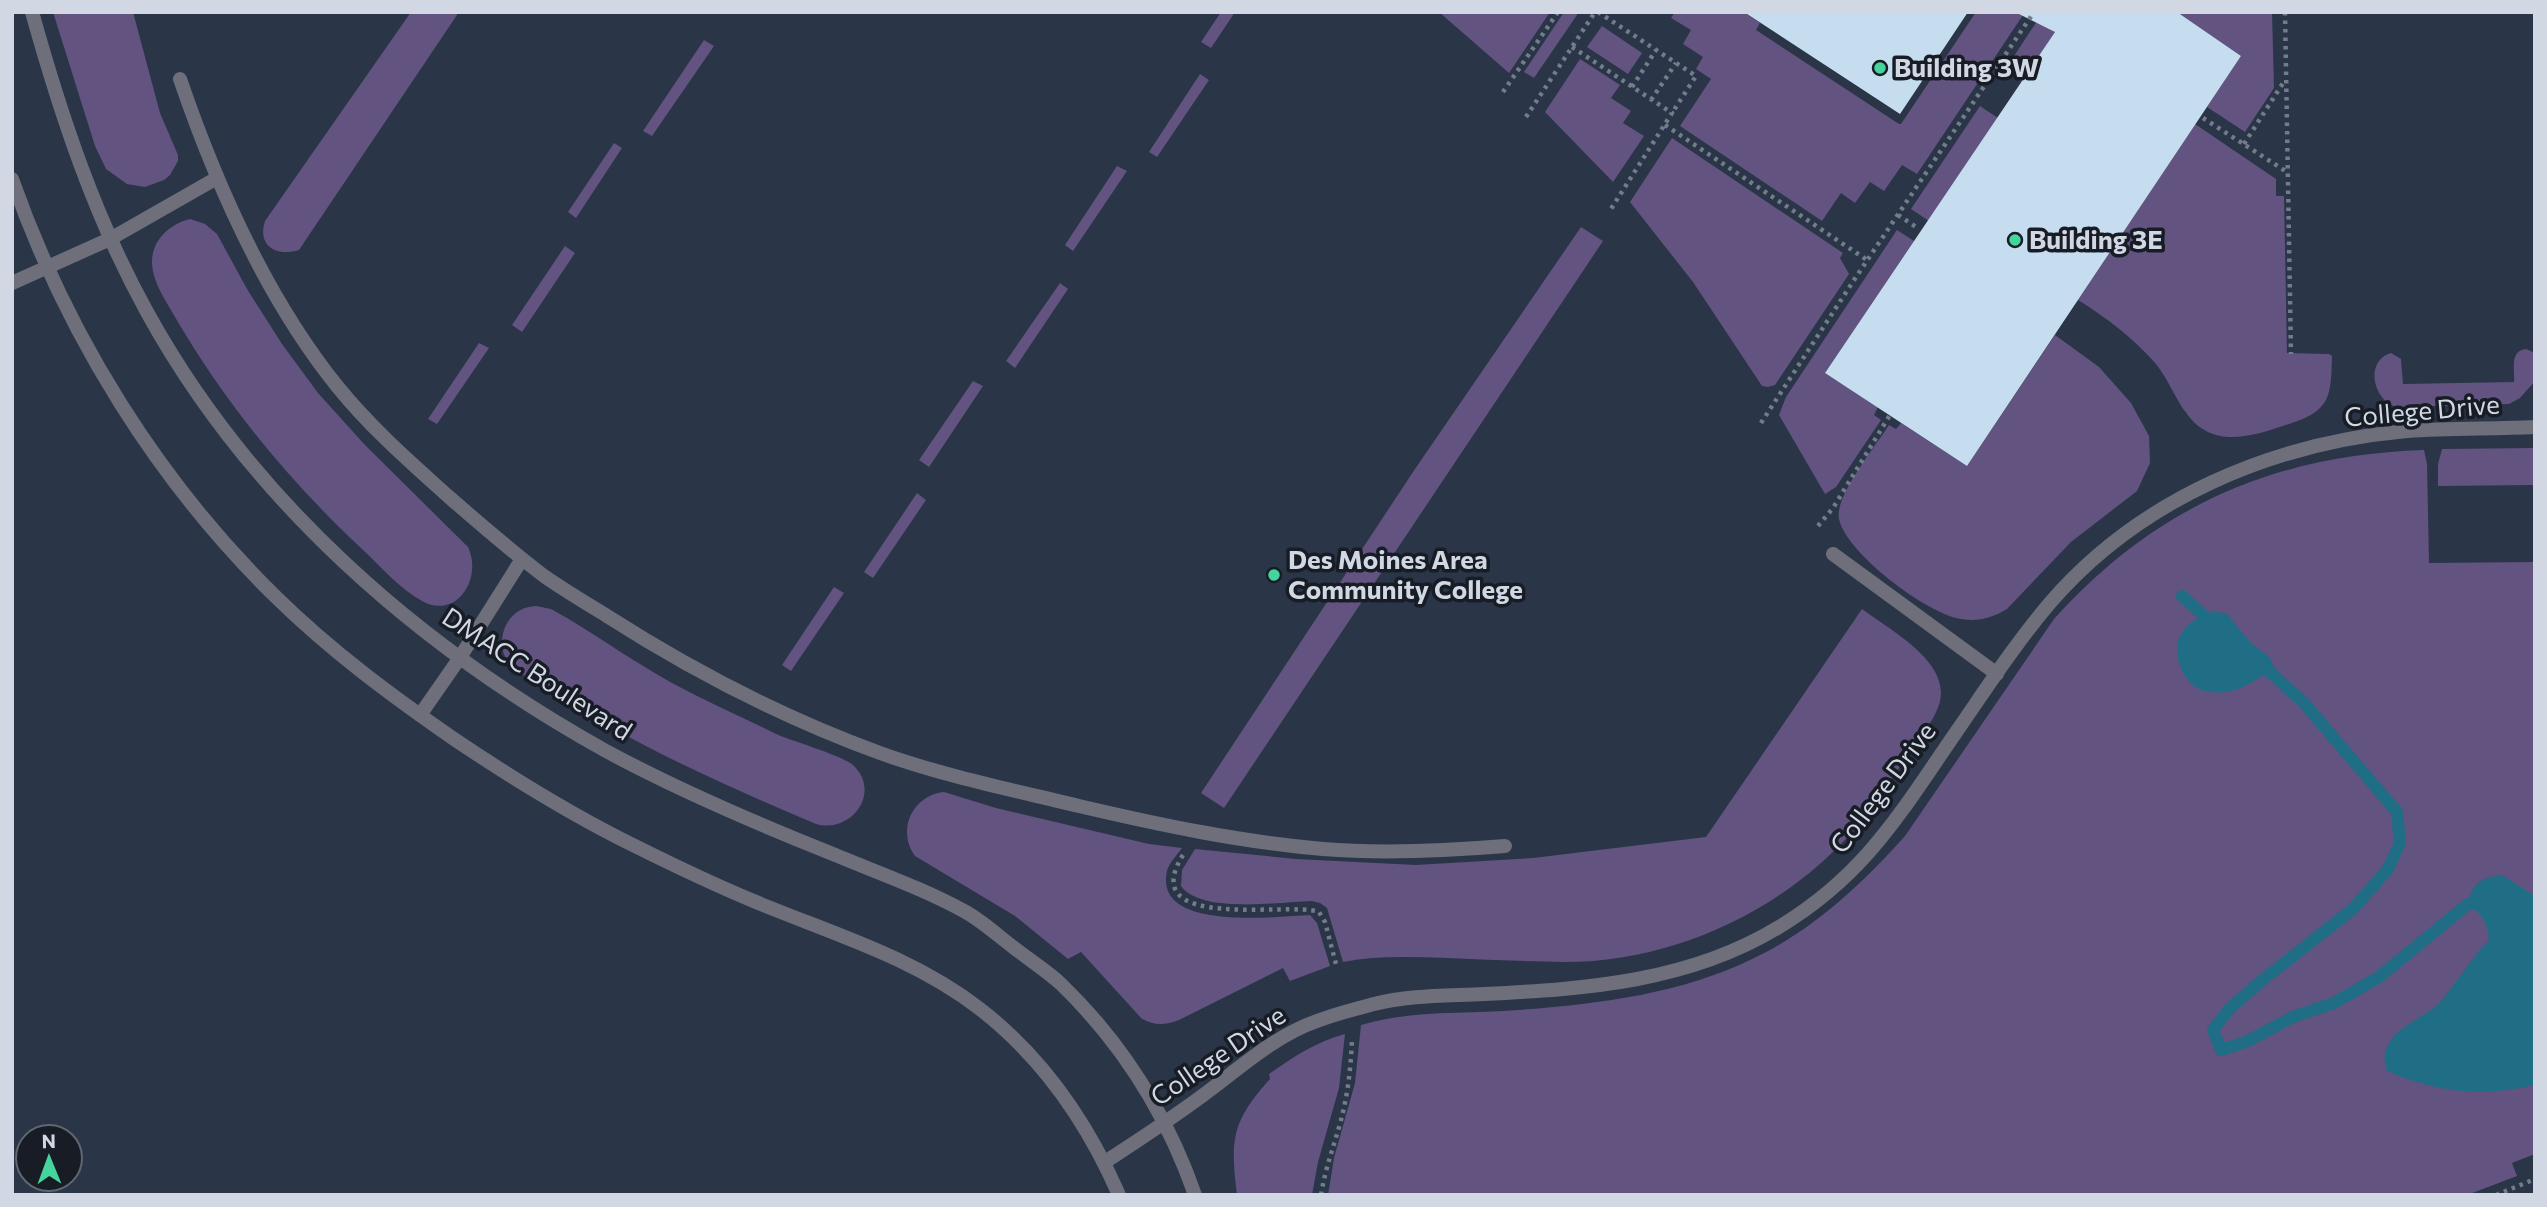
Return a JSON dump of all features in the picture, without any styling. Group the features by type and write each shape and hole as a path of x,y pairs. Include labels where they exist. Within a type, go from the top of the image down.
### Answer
{"street":[{"name":"DMACC Boulevard","path":"32,12 56,98 110,239 146,312 200,397 261,475 309,529 369,586 459,659 606,751 670,784 759,824 876,870 967,912 1059,983 1132,1067 1177,1147 1195,1195"},
{"path":"180,79 217,178 262,270 305,341 336,385 371,425 522,559 632,633 716,681 882,754 978,782 1198,832 1323,849 1404,852 1505,846"},
{"path":"12,283 110,239 217,178"},
{"path":"12,179 47,268 102,374 167,471 211,528 276,597 352,665 420,715 517,780 634,846 755,902 886,952 981,1009 1053,1082 1087,1129 1119,1195"},
{"name":"College Drive","path":"1105,1162 1275,1042 1314,1021 1379,1003 1429,997 1574,989 1638,980 1698,964 1755,941 1830,891 1875,847 1896,822 1997,674 2050,602 2098,553 2153,513 2198,488 2243,469 2306,448 2409,431 2535,427"},
{"path":"1833,554 1997,674"},
{"path":"420,715 522,559"}],"path":[{"path":"1503,92 1558,12"},
{"path":"1526,117 1597,12 1696,76 1611,209"},
{"path":"1761,423 2034,12"},
{"path":"2284,12 2291,354"},
{"path":"1572,47 1672,113"},
{"path":"1632,87 1656,50"},
{"path":"1651,100 1676,63"},
{"path":"2244,144 2286,80"},
{"path":"2203,118 2288,172"},
{"path":"1665,125 1867,260"},
{"path":"1898,215 1919,229"},
{"path":"1818,526 1833,508 1890,415"},
{"path":"1187,849 1174,876 1174,885 1187,901 1212,910 1303,908 1319,912 1325,922 1337,968"},
{"path":"1321,1195 1347,1091 1352,1058 1352,1031"},
{"path":"2496,1195 2535,1179"}],"shaded area":[{"path":"53,12 133,12 160,113 178,155 178,161 164,180 145,187 127,184 106,169 95,146"},
{"path":"411,12 459,12 299,250 283,252 270,248 264,237 265,221"},
{"path":"1221,12 1235,12 1211,48 1201,42"},
{"path":"1439,12 1550,12 1509,73"},
{"path":"1564,12 1579,12 1534,78 1524,72"},
{"path":"1675,12 1744,12 1760,23 1756,30 1901,124 1976,12 2025,12 1917,174 1902,165 1884,191 1870,182 1855,203 1841,193 1822,221 1680,126 1711,79 1696,69 1703,57 1683,44 1691,30 1671,18"},
{"path":"2177,12 2272,12 2274,88 2245,132 2207,107 2241,56"},
{"path":"2037,21 2055,32 2022,82 2005,70"},
{"path":"1602,26 1642,53 1628,74 1587,47"},
{"path":"704,40 714,46 652,136 643,131"},
{"path":"1580,59 1620,85 1611,98 1631,111 1623,123 1644,136 1613,182 1545,112"},
{"path":"1200,74 1209,80 1157,157 1149,152"},
{"path":"1980,106 1998,118 1929,221 1911,209"},
{"path":"2195,124 2276,179 2276,196 2284,196 2287,353 2332,356 2329,392 2321,407 2303,419 2248,436 2221,436 2197,425 2183,408 2161,370 2147,355 2119,329 2078,300"},
{"path":"1672,138 1843,253 1840,258 1849,274 1775,385 1762,386 1693,282 1630,202"},
{"path":"614,143 622,148 576,218 568,212"},
{"path":"1117,166 1127,171 1073,251 1065,245"},
{"path":"190,219 205,224 217,234 247,289 282,344 318,393 365,445 468,547 472,572 469,583 455,601 446,605 434,605 422,601 390,577 284,468 215,380 164,298 153,271 152,256 158,241 168,229"},
{"path":"1581,227 1603,241 1224,808 1201,793 1415,469"},
{"path":"1897,230 1914,241 1825,373 1878,407 1874,415 1881,420 1836,487 1825,494 1779,415 1786,397"},
{"path":"565,246 575,253 522,332 512,325"},
{"path":"1060,283 1068,289 1015,368 1006,361"},
{"path":"2055,335 2099,367 2131,403 2149,436 2150,463 2137,491 2071,542 2007,609 1979,620 1946,615 1890,580 1856,548 1839,519 1843,498 1889,425 1896,429 1901,423 1967,466"},
{"path":"479,343 489,348 437,424 428,419"},
{"path":"2521,350 2535,353 2535,381 2520,398 2509,404 2397,407 2382,397 2375,381 2377,364 2391,353 2401,359 2403,384 2514,382 2515,357"},
{"path":"973,381 983,386 929,467 919,460"},
{"path":"2535,448 2535,485 2438,486 2438,464 2442,449"},
{"path":"2424,450 2427,464 2429,563 2535,562 2535,1154 2512,1163 2517,1176 2467,1195 1328,1195 1334,1158 1355,1083 1361,1025 1400,1017 1548,1008 1638,995 1697,981 1774,948 1815,921 1853,889 1905,836 2054,619 2093,580 2133,546 2220,494 2267,476 2317,463 2369,454"},
{"path":"917,493 926,500 873,578 864,572"},
{"path":"834,587 844,593 791,671 782,665"},
{"path":"536,606 551,609 697,696 774,733 847,761 861,776 865,787 859,808 841,823 816,824 650,748 529,679 507,660 503,652 502,638 506,625 515,614"},
{"path":"1862,609 1904,639 1930,664 1938,678 1941,694 1937,710 1873,805 1837,848 1779,895 1747,915 1712,931 1640,954 1603,960 1565,962 1396,957 1343,962 1327,908 1320,903 1223,903 1191,895 1181,886 1182,870 1195,849 1296,859 1416,865 1533,858 1706,837"},
{"path":"944,792 996,808 1149,844 1182,848 1167,871 1168,891 1179,904 1198,912 1222,917 1310,915 1317,923 1330,966 1290,981 1283,968 1174,1022 1156,1024 1142,1019 1081,952 1068,959 1015,916 915,856 907,835 911,815 924,800"},
{"path":"1345,1034 1339,1088 1318,1162 1312,1195 1237,1195 1234,1145 1237,1132 1248,1107 1270,1079 1269,1074 1324,1041"}],"water":[{"path":"2214,611 2227,614 2273,664 2250,684 2219,693 2199,689 2192,684 2182,669 2177,651 2181,634 2186,627"},
{"path":"2502,875 2535,896 2535,1085 2496,1091 2460,1091 2424,1084 2387,1071 2385,1055 2393,1038 2442,1000 2489,940 2483,919 2468,904 2472,891 2479,882"}],"building":[{"name":"Building 3W","path":"1744,12 1968,12 1900,114"},
{"name":"Building 3E","path":"2015,12 2177,12 2241,56 1967,466 1825,373 2055,32"}],"waterway":[{"path":"2182,596 2215,626"},
{"path":"2257,660 2304,703 2397,812 2400,843 2388,869 2354,908 2230,1008 2213,1030 2221,1050 2248,1041 2293,1017 2334,1003 2379,977 2468,904 2483,904"}],"place":[{"name":"Building 3W","path":"1880,68"},
{"name":"Building 3E","path":"2015,240"},
{"name":"Des Moines Area Community College","path":"1274,575"}]}
